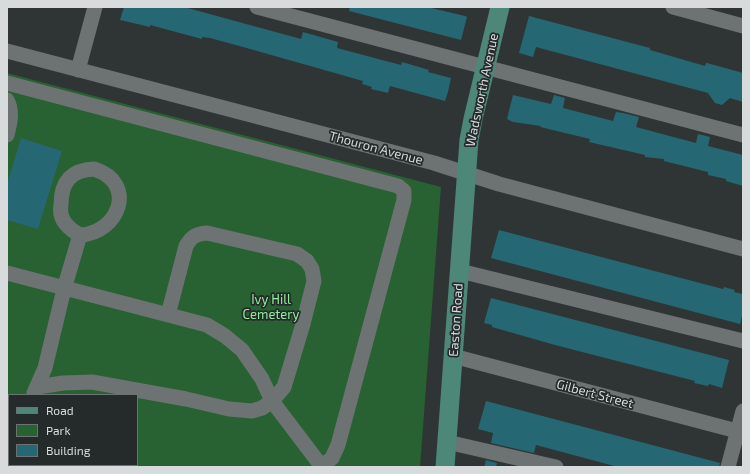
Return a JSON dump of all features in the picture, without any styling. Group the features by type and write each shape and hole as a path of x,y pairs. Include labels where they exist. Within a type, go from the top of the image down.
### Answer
{"main road":[{"name":"Wadsworth Avenue","path":"466,174 471,133 500,7"},
{"name":"Easton Road","path":"445,467 466,174"}],"street":[{"path":"78,70 95,7"},
{"path":"257,7 743,134"},
{"path":"673,7 743,26"},
{"name":"Thouron Avenue","path":"7,51 426,161 499,184 743,249"},
{"path":"7,83 398,186 404,191 404,200 338,445 332,458 322,467 272,401 262,379 242,350 225,336 207,325 7,274"},
{"path":"7,100 10,106 10,124 7,135"},
{"path":"84,170 104,172 112,178 117,187 120,197 118,207 109,223 102,229 90,234 80,235 64,222 60,211 62,188 67,180 84,170"},
{"path":"35,391 63,383 92,382 186,399 230,409 252,411 262,408 272,401 284,387 305,317 314,280 312,269 306,261 297,254 207,234 198,234 191,238 186,246 168,315"},
{"path":"35,391 45,368 64,289 80,235"},
{"path":"460,271 743,341"},
{"name":"Gilbert Street","path":"453,356 737,431"},
{"path":"728,467 743,411"},
{"path":"447,442 556,467"}],"green space":[{"name":"Ivy Hill Cemetery","path":"7,73 441,187 420,467 7,467"}],"building":[{"path":"124,7 184,7 301,39 303,32 338,42 337,48 401,65 402,62 429,70 428,72 451,78 448,92 445,101 390,86 388,93 371,89 372,87 362,84 363,81 243,47 210,38 202,37 202,39 150,25 150,27 120,20"},
{"path":"350,7 427,7 467,17 461,40 349,11"},
{"path":"529,16 650,48 650,50 705,66 707,63 743,73 743,102 730,98 722,105 715,103 708,93 536,47 533,57 519,53"},
{"path":"513,95 551,104 554,95 565,98 563,108 613,121 616,112 639,117 636,127 696,143 698,134 710,137 708,146 743,155 743,186 726,181 726,179 708,175 708,172 664,161 664,159 645,157 645,155 589,142 590,139 540,127 541,126 513,122 507,119"},
{"path":"21,138 62,151 38,229 7,220 7,184"},
{"path":"499,230 723,289 724,287 735,290 734,292 743,294 743,312 740,324 491,258"},
{"path":"491,298 729,360 722,388 709,384 708,386 694,383 695,381 492,327 492,325 484,323"},
{"path":"486,401 720,463 719,467 618,467 536,445 534,453 491,443 493,433 478,429"},
{"path":"486,460 497,463 496,467 484,467"}]}
